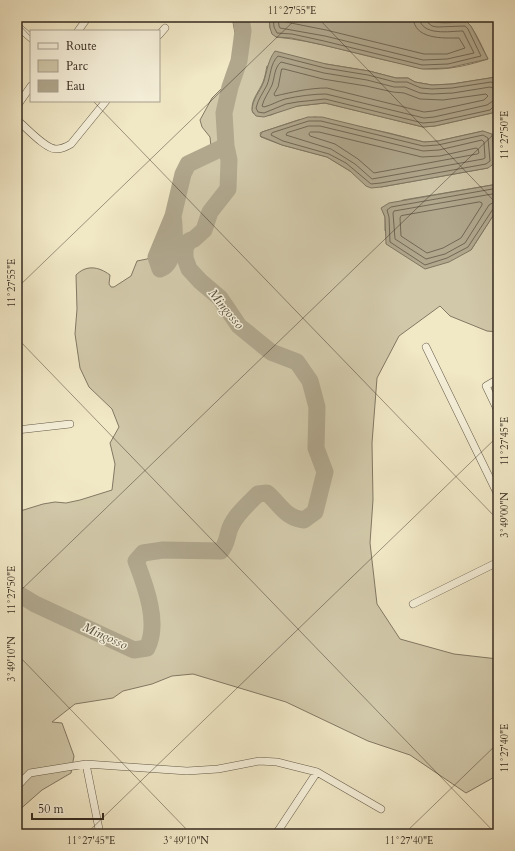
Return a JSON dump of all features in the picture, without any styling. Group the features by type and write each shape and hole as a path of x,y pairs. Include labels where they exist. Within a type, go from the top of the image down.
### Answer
{"street":[{"path":"79,30 88,17"},
{"path":"17,26 30,37"},
{"path":"160,34 165,28"},
{"path":"17,106 30,87"},
{"path":"17,120 47,146 54,149 63,149 71,144 105,102"},
{"path":"426,347 498,495"},
{"path":"498,379 486,386 498,412"},
{"path":"17,430 70,424"},
{"path":"413,604 498,562"},
{"path":"17,787 30,773 86,764 187,771 218,769 259,761 277,762 317,772 381,809"},
{"path":"86,764 100,834"},
{"path":"276,834 317,772"}],"green space":[{"path":"232,17 269,17 270,28 276,37 323,45 421,68 444,69 488,59 477,37 470,26 466,23 444,23 432,21 427,17 498,17 498,97 496,77 452,84 432,85 415,82 408,78 396,78 369,71 326,64 267,66 264,80 253,101 252,109 253,113 260,116 271,115 287,108 325,103 423,127 435,126 492,113 498,108 498,184 403,200 383,212 385,217 385,231 471,250 498,208 498,332 487,331 450,316 440,306 399,336 377,378 372,443 373,500 370,543 377,604 400,639 454,654 498,659 498,775 466,793 410,755 368,741 286,702 193,674 172,676 152,684 123,691 113,698 75,704 52,722 62,723 74,756 71,773 42,790 17,812 17,512 43,504 55,502 66,503 80,500 112,490 115,464 110,443 119,427 112,409 89,387 80,368 75,334 77,309 76,275 88,268 97,268 110,275 109,284 111,287 114,287 131,276 137,261 150,257 162,232 183,165 196,154 208,151 211,147 210,137 202,127 200,120 212,98 230,80 237,44","holes":["315,117 424,142 438,141 483,131 488,168 381,187 327,157 282,145 261,137 260,133 298,120"]}],"water":[{"path":"269,17 427,17 441,23 467,22 471,26 488,59 448,68 422,69 323,45 291,38 276,37 272,34"},
{"path":"275,51 326,64 369,71 396,78 408,78 415,82 432,85 452,84 496,77 498,108 492,113 435,126 423,127 325,103 298,106 264,117 256,116 252,111 253,103 264,81 269,62"},
{"path":"308,117 322,117 424,142 438,141 483,131 492,134 495,163 488,168 371,188 366,186 350,171 327,157 282,145 260,136 262,132"},
{"path":"498,184 498,208 471,250 449,262 425,269 386,244 385,217 381,208 389,203"}],"waterway":[{"name":"Mingosso","path":"17,593 35,604 134,650 147,648 151,638 152,616 147,592 136,561 143,553 163,550 221,551 225,546 232,523 242,510 258,494 267,493 283,510 297,519 304,520 315,512 325,472 316,448 317,407 310,381 297,362 271,352 239,326 220,298 200,281 189,269 185,258 185,248 189,241 194,239 204,230 210,212 228,189 229,160 226,146 224,113 230,87 239,61 243,31 241,17"},
{"path":"173,216 174,246 166,266 160,269 156,257 173,216 183,174 188,164 226,146"}]}
